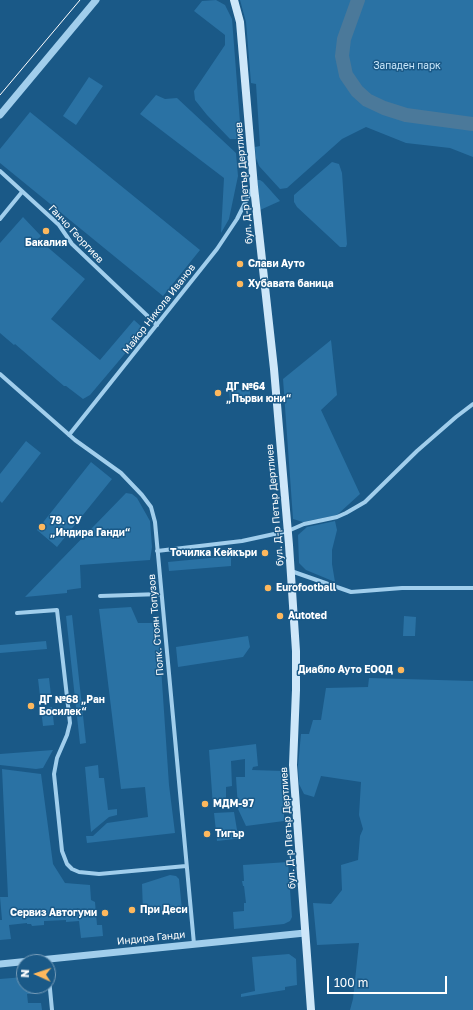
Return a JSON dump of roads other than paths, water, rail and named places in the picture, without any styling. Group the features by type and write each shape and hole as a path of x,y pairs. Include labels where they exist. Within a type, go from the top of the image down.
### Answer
{"main road":[{"name":"бул. Д-р Петър Дертлиев","path":"234,0 240,22 254,187 274,369 288,531 296,651 293,765 312,1010"}],"street":[{"path":"0,115 96,0"},
{"name":"Ганчо Георгиев","path":"0,171 59,225 72,244 86,259 157,325"},
{"name":"Майор Никола Иванов","path":"69,435 216,249 237,219 254,187"},
{"path":"0,219 22,192"},
{"name":"Полк. Стоян Топузов","path":"0,374 69,435 121,473 142,494 151,507 155,522 194,944"},
{"path":"157,551 242,541 288,531 304,524 337,517 365,502 417,451 473,404"},
{"path":"291,570 351,592 402,588 473,588"},
{"path":"100,596 161,594"},
{"path":"17,613 57,610 70,723 68,735 56,761 54,774 62,851 67,864 78,872 99,874 186,866"},
{"name":"Индира Ганди","path":"56,959 305,933"},
{"name":"Индира Ганди","path":"0,964 16,963"},
{"path":"50,994 52,1010"}],"waterway":[{"path":"358,0 344,39 342,56 346,75 357,91 367,100 384,108 406,115 473,124"}],"tram line":[{"path":"0,95 80,0"}],"place":[{"name":"Бакалия","path":"46,231"},
{"name":"Слави Ауто","path":"240,264"},
{"name":"Хубавата баница","path":"240,284"},
{"name":"ДГ №64 „Първи юни“","path":"218,393"},
{"name":"79. СУ „Индира Ганди“","path":"42,527"},
{"name":"Точилка Кейкъри","path":"265,553"},
{"name":"Eurofootball","path":"268,588"},
{"name":"Autoted","path":"280,616"},
{"name":"Диабло Ауто ЕООД","path":"401,670"},
{"name":"ДГ №68 „Ран Босилек“","path":"31,706"},
{"name":"МДМ-97","path":"205,804"},
{"name":"Тигър","path":"207,834"},
{"name":"При Деси","path":"132,910"},
{"name":"Сервиз Автогуми","path":"105,913"}],"park label":[{"name":"Западен парк","path":"407,66"}]}
